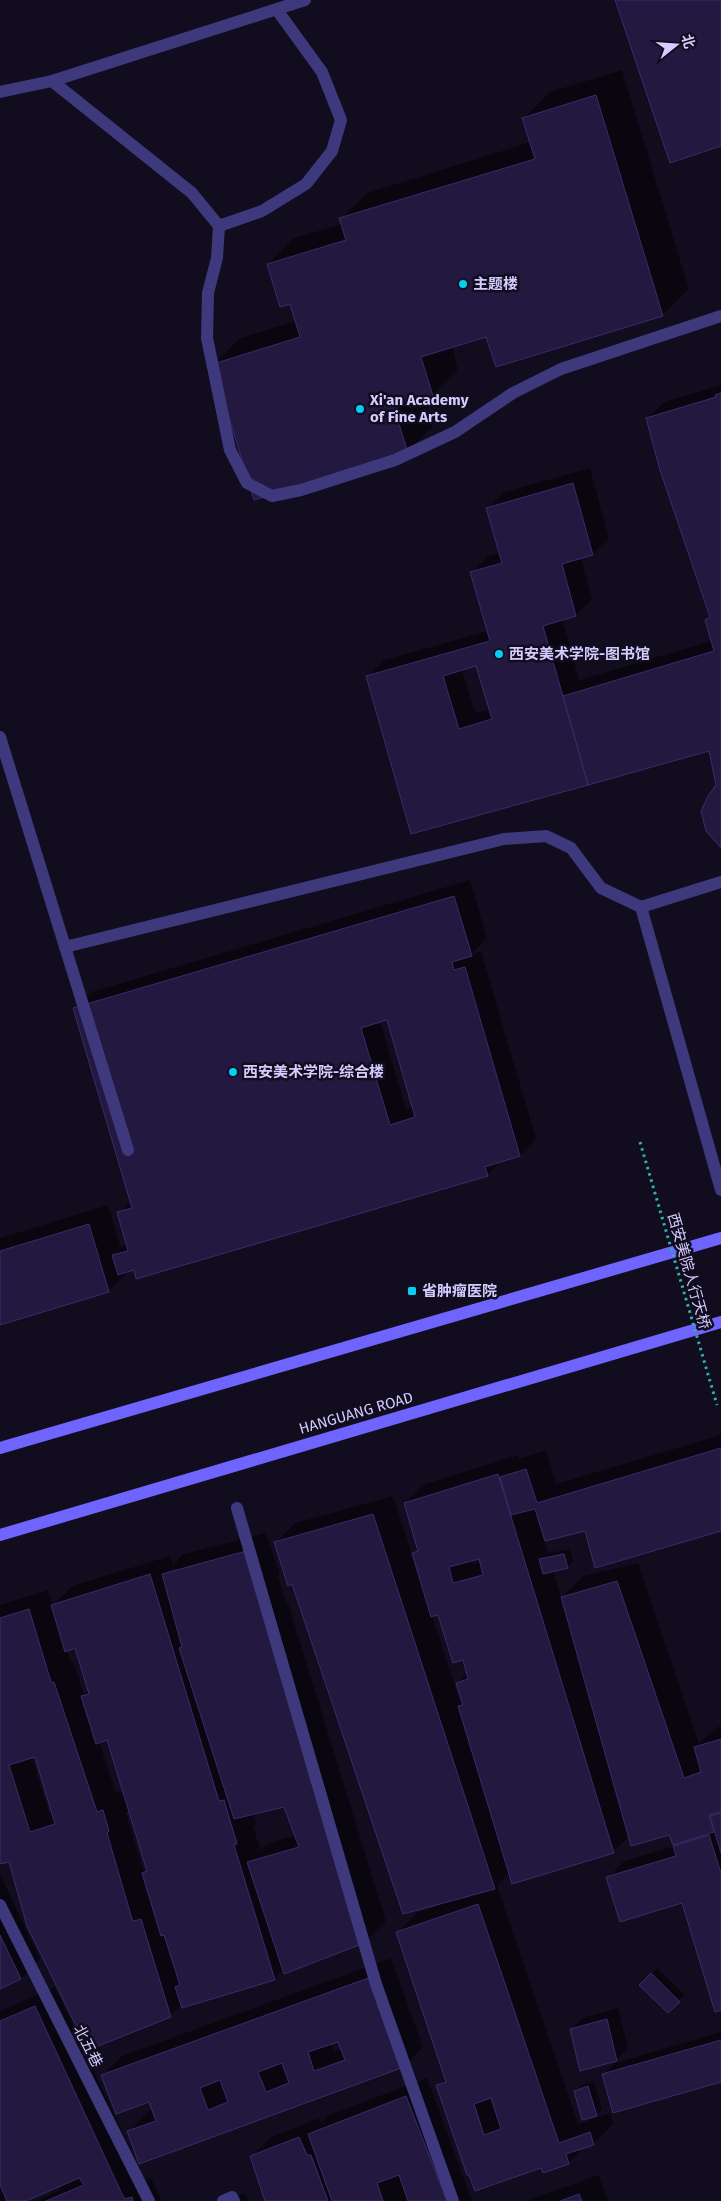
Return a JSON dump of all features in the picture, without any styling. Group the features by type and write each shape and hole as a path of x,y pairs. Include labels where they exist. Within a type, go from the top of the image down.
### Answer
{"main road":[{"path":"0,1448 721,1238"},
{"name":"HANGUANG ROAD","path":"0,1535 721,1322"}],"street":[{"path":"0,92 52,81 305,0"},
{"path":"219,226 262,211 306,184 332,152 341,120 322,72 277,10"},
{"path":"52,81 192,193 219,226 217,258 208,292 207,338 230,450 247,483 272,496 301,490 396,460 455,432 514,393 561,369 721,316"},
{"path":"0,737 128,1150"},
{"path":"65,947 504,839 546,836 571,848 601,888 641,907 721,882"},
{"path":"641,907 721,1190"},
{"path":"237,1508 376,1984 453,2201"},
{"name":"北五巷","path":"0,1905 149,2201"},
{"path":"223,2201 232,2197 234,2201"}],"path":[{"name":"西安美院人行天桥","path":"640,1142 717,1405"}],"building":[{"path":"615,0 721,0 721,146 670,163"},
{"name":"主题楼","path":"596,95 663,316 496,367 486,337 421,357 433,396 394,408 408,453 254,500 213,364 300,337 290,304 280,307 267,264 346,240 339,218 535,159 522,118"},
{"path":"721,393 721,848 706,831 701,811 716,785 709,751 588,785 563,696 714,651 705,620 710,617 660,470 646,418 716,397 715,395"},
{"name":"西安美术学院-图书馆","path":"573,483 593,555 562,564 576,616 543,626 588,785 411,834 366,676 490,641 470,572 502,563 486,508","holes":["476,666 492,719 459,729 443,676"]},
{"name":"西安美术学院-综合楼","path":"454,896 472,956 452,962 454,970 465,967 520,1156 485,1167 488,1176 136,1279 134,1270 118,1275 112,1255 128,1251 117,1212 132,1208 73,1008","holes":["387,1020 415,1117 390,1125 361,1028"]},
{"path":"89,1224 109,1292 0,1325 0,1251"},
{"path":"721,1448 721,1531 595,1568 585,1531 545,1541 535,1509 511,1515 500,1477 526,1469 537,1503"},
{"path":"498,1474 614,1853 512,1884 458,1706 463,1705 456,1683 468,1679 463,1660 453,1663 438,1615 431,1617 412,1553 418,1551 404,1503","holes":["479,1559 483,1575 453,1583 449,1567"]},
{"path":"373,1514 495,1889 403,1914 292,1584 288,1586 274,1542"},
{"path":"246,1551 367,1942 284,1974 247,1862 299,1847 284,1807 234,1819 179,1648 182,1647 162,1574"},
{"path":"564,1554 568,1568 543,1574 539,1559"},
{"path":"150,1574 219,1801 224,1800 237,1844 234,1845 275,1980 182,2008 175,1987 180,1985 164,1935 161,1936 142,1873 147,1871 107,1740 96,1744 81,1696 89,1694 75,1648 65,1652 51,1605"},
{"path":"617,1581 684,1778 701,1772 694,1747 721,1739 721,1812 709,1815 714,1832 673,1845 669,1835 631,1846 561,1597"},
{"path":"29,1609 51,1682 54,1682 97,1812 103,1810 109,1831 107,1833 132,1919 134,1921 141,1919 171,2017 88,2050 27,1926 9,1862 0,1864 0,1618","holes":["35,1757 55,1824 30,1832 9,1765"]},
{"path":"721,1813 721,1853 710,1816"},
{"path":"709,1835 721,1873 721,2010 715,2012 682,1903 620,1922 606,1877 676,1856 673,1846"},
{"path":"478,1904 559,2143 590,2132 594,2145 566,2154 569,2164 543,2173 541,2168 475,2191 469,2175 467,2175 436,2085 446,2082 396,1932","holes":["491,2098 501,2129 484,2135 474,2104"]},
{"path":"0,1935 21,1979 0,1989"},
{"path":"651,1973 680,2002 668,2013 639,1985"},
{"path":"371,1977 404,2067 139,2164 127,2131 156,2121 149,2102 116,2114 101,2075","holes":["338,2042 345,2060 314,2071 308,2052","282,2063 289,2083 266,2092 258,2072","220,2080 228,2102 208,2110 200,2088"]},
{"path":"35,2006 122,2194 125,2199 132,2197 133,2201 46,2201 84,2185 79,2178 26,2201 7,2201 0,2185 0,2021"},
{"path":"607,2019 617,2061 580,2071 570,2029"},
{"path":"721,2040 721,2082 613,2113 602,2074"},
{"path":"588,2086 597,2116 582,2120 574,2091"},
{"path":"406,2096 447,2201 408,2201 399,2175 377,2183 383,2201 332,2201 308,2134"},
{"path":"299,2137 307,2155 311,2155 328,2201 265,2201 250,2156"},
{"path":"579,2194 582,2201 560,2201"}],"place":[{"name":"主题楼","path":"463,284"},
{"name":"Xi'an Academy of Fine Arts","path":"360,409"},
{"name":"西安美术学院-图书馆","path":"499,654"},
{"name":"西安美术学院-综合楼","path":"233,1072"},
{"name":"省肿瘤医院","path":"412,1291"}]}
